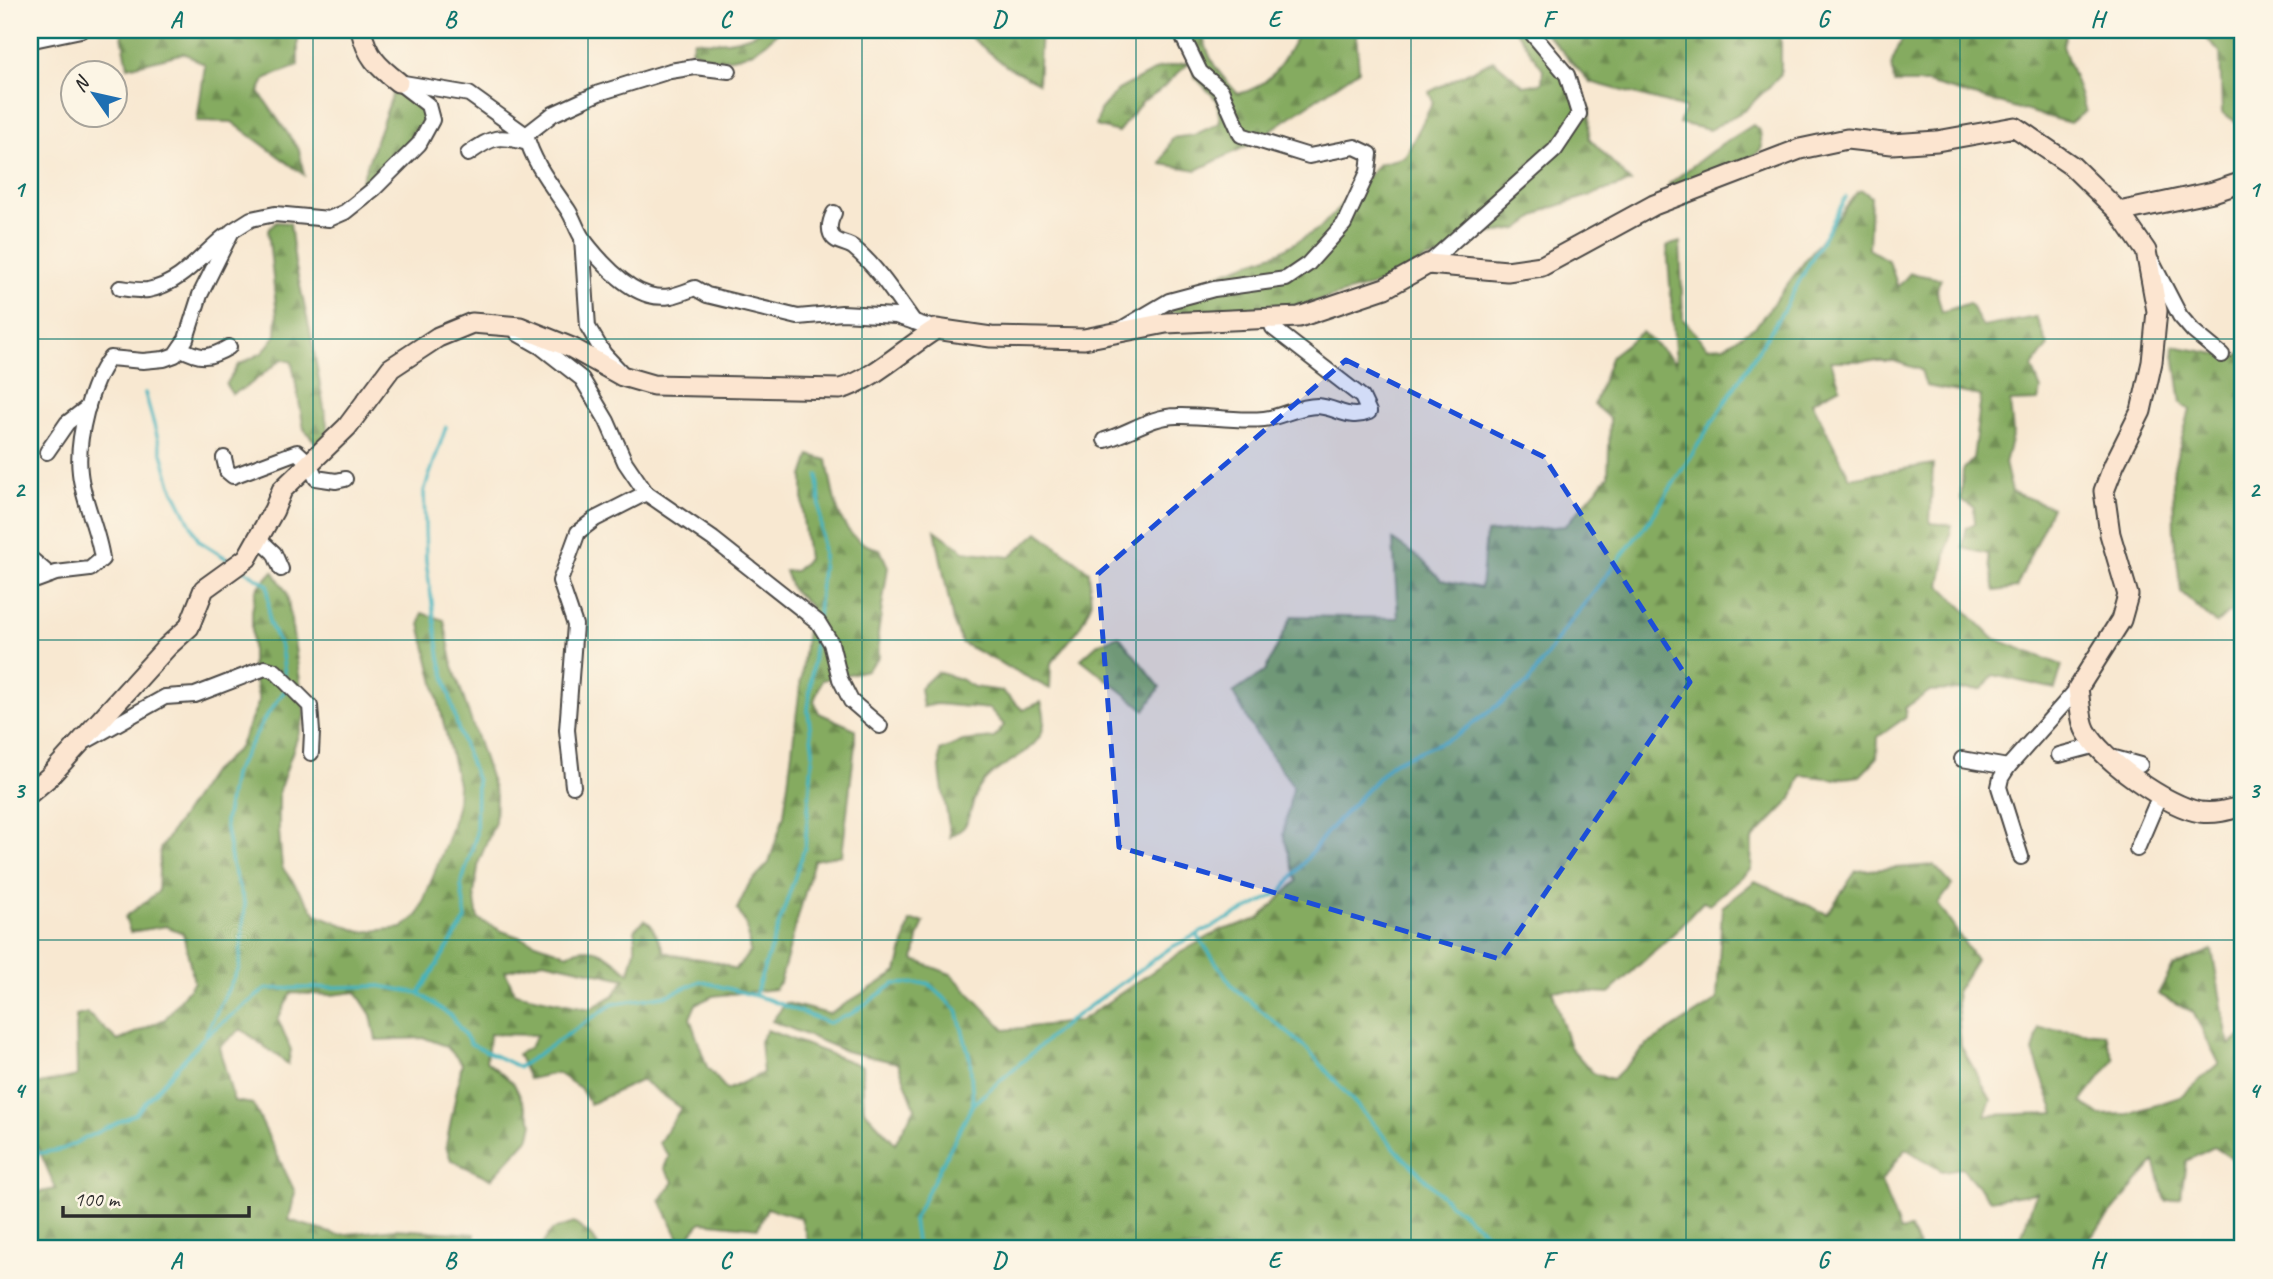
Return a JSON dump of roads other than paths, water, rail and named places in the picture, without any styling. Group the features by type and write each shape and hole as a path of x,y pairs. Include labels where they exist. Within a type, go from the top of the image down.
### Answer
{"street":[{"path":"30,39 81,30"},
{"path":"120,288 147,290 167,284 184,274 204,252 251,219 275,214 329,219 345,212 375,188 419,144 432,120 428,105 378,66 365,46 361,30"},
{"path":"1116,333 1169,301 1214,289 1286,279 1308,264 1344,224 1367,172 1370,154 1355,147 1309,156 1241,135 1221,90 1200,72 1182,30"},
{"path":"397,82 469,94 527,139 542,172 570,212 582,238 609,268 646,295 667,299 695,288 707,295 798,317 842,313 895,316 936,329 1004,338 1084,339 1166,323 1299,317 1385,288 1427,264 1555,150 1579,114 1567,75 1529,30"},
{"path":"468,154 489,139 527,139 553,114 599,93 670,71 695,67 729,71"},
{"path":"1427,264 1507,271 1542,266 1654,205 1800,149 1847,139 1892,144 1937,141 2015,127 2072,166 2119,212 2146,251 2180,316 2193,331 2222,355"},
{"path":"2119,212 2213,192 2243,182"},
{"path":"834,213 830,222 831,234 837,241 852,246 883,279 914,322"},
{"path":"30,580 56,573 90,569 102,559 100,538 80,474 80,439 102,368 110,358 144,360 175,355 186,340 200,295 232,231"},
{"path":"582,238 587,327 604,354 625,377"},
{"path":"2021,857 1999,788 2001,779 2008,767 2078,688 2121,621 2128,595 2110,534 2105,491 2114,465 2141,411 2151,362 2157,311 2146,251"},
{"path":"1105,440 1128,433 1154,419 1176,416 1234,421 1266,418 1317,406 1358,416 1369,412 1363,397 1273,328 1269,318"},
{"path":"30,793 49,777 167,647 190,627 204,589 247,558 282,490 347,427 391,368 438,337 472,323 520,327 572,348 625,377 653,385 840,389 856,385 936,329"},
{"path":"501,326 541,347 582,379 607,421 625,462 646,493 713,539 818,622 831,643 840,679 851,701 880,726"},
{"path":"180,348 197,358 216,355 229,347"},
{"path":"47,452 67,423 89,407"},
{"path":"224,458 227,471 233,476 297,452 309,463 316,478 335,481 345,479"},
{"path":"573,786 567,730 575,625 560,581 578,532 595,519 646,493"},
{"path":"258,538 274,553 281,569"},
{"path":"30,558 50,575"},
{"path":"77,746 165,697 195,695 265,668 275,671 310,706 311,753"},
{"path":"2078,688 2085,730 2113,763 2168,801 2199,812 2222,812 2243,806"},
{"path":"2059,755 2102,750 2140,765"},
{"path":"1962,760 2008,767"},
{"path":"2137,849 2160,795"}],"waterway":[{"path":"917,1249 913,1220 973,1104 1069,1021 1170,948 1281,892 1328,831 1392,763 1456,736 1528,683 1564,630 1652,517 1780,316 1846,197"},
{"path":"145,393 171,485 199,541 232,562"},
{"path":"419,993 466,919 461,885 476,836 477,781 459,732 440,658 426,561 424,491 446,427"},
{"path":"818,475 823,557 818,616"},
{"path":"244,570 268,585 269,622 281,648 285,675"},
{"path":"755,995 805,847 813,751 808,711 816,630"},
{"path":"206,1033 239,968 245,905 232,865 225,822 233,775 265,718 286,689"},
{"path":"1197,935 1234,988 1306,1048 1401,1155 1448,1202 1507,1249"},
{"path":"30,1155 63,1149 135,1114 205,1036 266,989 380,986 419,993 451,1016 471,1044 519,1067 613,1004 669,995 700,981 767,999 829,1023 851,1014 894,984 928,983 957,1010 970,1059 973,1104"}]}
